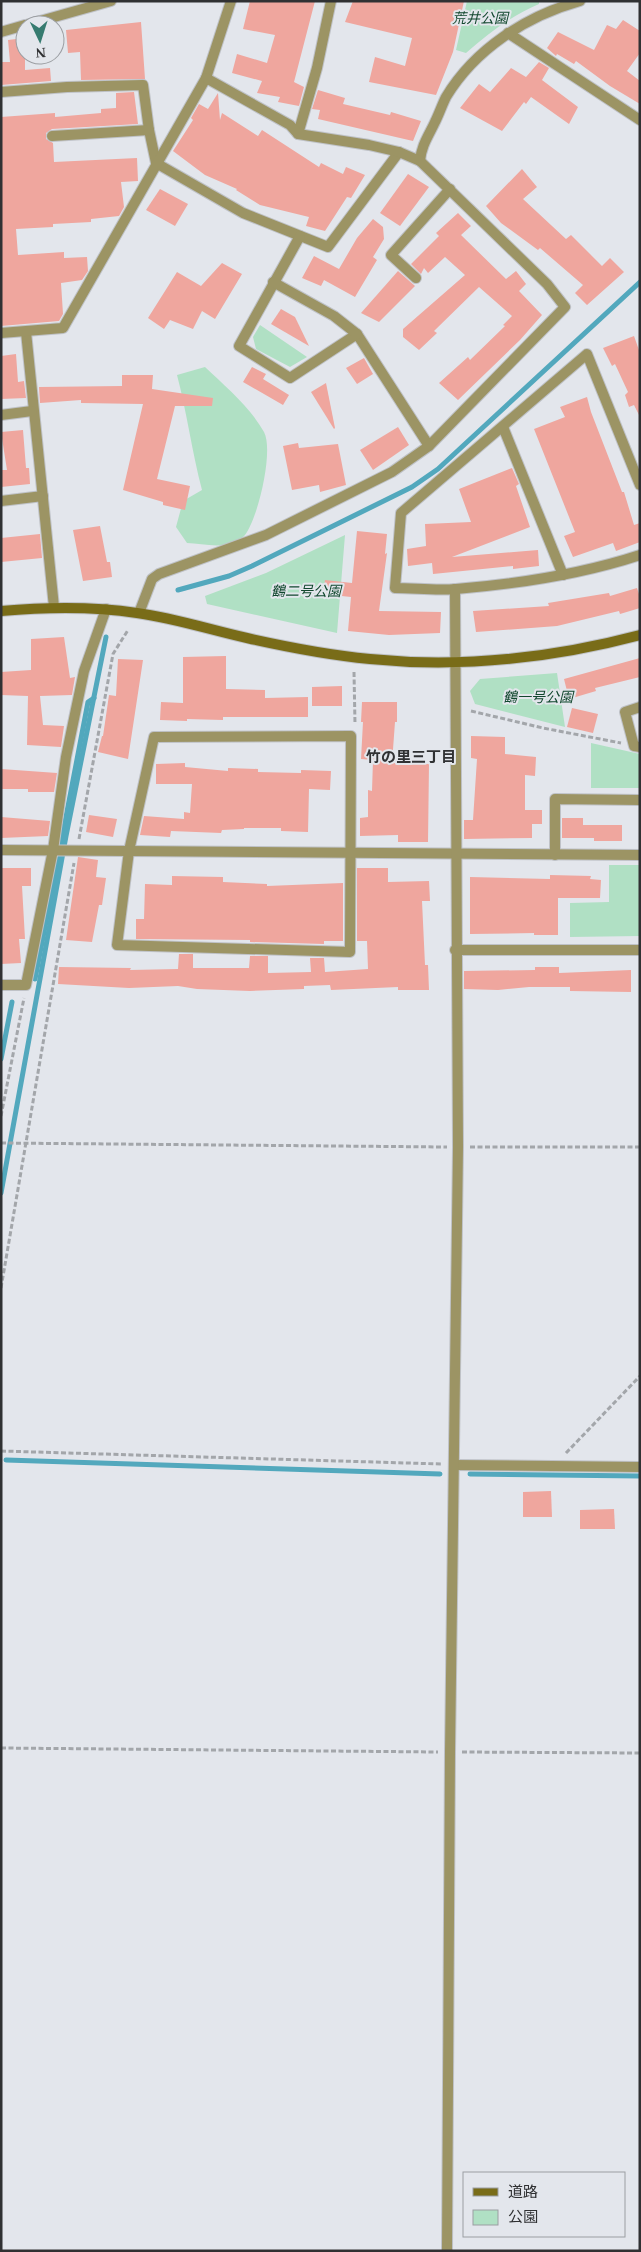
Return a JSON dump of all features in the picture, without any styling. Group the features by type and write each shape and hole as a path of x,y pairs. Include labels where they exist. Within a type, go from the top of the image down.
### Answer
{"street":[{"path":"61,15 111,1"},
{"path":"1,333 63,328 206,78 230,1"},
{"path":"298,134 317,68 332,1"},
{"path":"420,161 421,150 446,98 481,56 508,33 531,20 565,3 580,1"},
{"path":"1,32 15,28"},
{"path":"508,33 640,120"},
{"path":"139,613 152,580 158,574 266,535 377,480 429,446 565,306 547,284 420,161 399,152 298,134 290,125 206,78"},
{"path":"1,92 67,87 143,85 148,130 156,163 243,213 328,247 399,152"},
{"path":"52,136 148,130"},
{"path":"416,278 391,255 450,189"},
{"path":"300,236 238,346 290,378 357,334"},
{"path":"273,282 334,316 357,334 429,446"},
{"path":"26,332 32,411 54,607"},
{"path":"640,485 588,354 401,513 395,588 455,590 563,575 640,556"},
{"path":"1,415 32,411"},
{"path":"503,427 563,575"},
{"path":"1,502 43,496"},
{"path":"447,2251 450,1752 458,1147 455,950 455,590"},
{"path":"1,611 54,607 106,609 139,613 247,638 362,658 408,662 532,656 610,643 640,634"},
{"path":"1,985 26,985 54,850 66,757 84,671 106,609"},
{"path":"637,746 625,712 640,707"},
{"path":"351,736 350,952 117,945 129,851 154,737 351,736"},
{"path":"555,855 555,799 640,800"},
{"path":"1,850 640,855"},
{"path":"455,950 640,950"},
{"path":"454,1465 640,1467"}],"path":[{"path":"1,1288 52,995 74,850 113,654 128,630"},
{"path":"351,736 356,721 354,672"},
{"path":"471,712 637,746"},
{"path":"1,1116 26,985"},
{"path":"1,1143 640,1147"},
{"path":"554,1466 640,1376"},
{"path":"1,1451 454,1465"},
{"path":"1,1748 640,1753"}],"green space":[{"name":"荒井公園","path":"467,1 539,1 539,4 501,26 466,53 456,50"},
{"path":"260,325 307,357 290,367 256,349 253,337"},
{"path":"205,367 252,414 264,432 267,441 266,468 255,514 245,535 240,540 226,545 187,543 176,527 183,501 202,490 177,375"},
{"name":"鶴二号公園","path":"345,535 337,633 207,604 205,596 266,573"},
{"name":"鶴一号公園","path":"557,673 565,727 475,704 470,691 480,679"},
{"path":"591,743 640,754 640,788 591,788"},
{"path":"609,865 640,865 640,936 570,937 570,903 609,902"}],"building":[{"path":"250,1 315,1 294,82 304,87 299,106 278,102 280,97 257,93 262,81 232,73 237,54 267,63 275,35 243,29"},
{"path":"353,1 464,1 453,52 436,95 369,82 375,57 405,66 412,38 345,22"},
{"path":"623,20 640,31 640,53 627,71 640,81 640,104 610,86 576,61 574,64 557,54 556,56 547,48 558,32 594,50 607,25 616,29"},
{"path":"141,22 145,79 81,80 80,52 68,53 66,30"},
{"path":"15,39 15,65 25,65 25,70 50,68 51,81 1,85 1,62 10,62 8,40"},
{"path":"539,62 549,68 542,80 578,107 569,124 531,97 526,104 524,102 502,131 460,108 479,84 490,92 511,68 526,77"},
{"path":"318,90 345,98 343,104 390,115 391,112 421,121 413,141 318,119 320,110 312,109"},
{"path":"134,92 138,124 52,129 46,133 46,139 53,143 54,162 137,158 138,181 121,182 124,207 119,216 91,219 91,222 53,224 53,227 16,229 18,255 64,252 64,258 87,257 88,271 82,280 61,283 63,314 59,321 1,326 1,117 55,113 55,117 101,113 101,109 116,108 116,93"},
{"path":"218,93 220,120 222,113 258,136 262,130 319,167 321,163 343,174 346,167 365,175 351,198 347,197 325,231 306,226 309,217 260,205 237,189 205,175 173,151 193,120 191,118 199,104 208,109"},
{"path":"522,169 537,187 523,199 566,239 571,235 602,266 610,258 624,272 587,305 575,293 583,285 540,248 538,250 501,223 486,206"},
{"path":"408,174 429,187 400,226 380,213"},
{"path":"160,189 188,204 175,226 146,210"},
{"path":"458,213 471,226 461,235 506,279 516,271 526,284 519,291 542,315 520,340 458,400 439,383 468,357 470,360 505,326 503,325 512,316 479,287 434,331 437,333 419,350 403,337 403,329 465,275 445,257 428,273 424,268 421,274 411,264 439,236 436,233"},
{"path":"373,219 383,227 384,239 373,257 377,260 355,297 324,280 321,286 302,278 314,256 339,269 357,238"},
{"path":"222,263 242,274 215,319 202,311 193,329 170,320 164,329 148,318 177,272 201,286"},
{"path":"398,271 415,286 379,322 361,313"},
{"path":"281,309 295,317 309,346 271,324"},
{"path":"634,336 640,353 640,417 634,405 629,407 625,395 628,392 615,364 612,366 603,348"},
{"path":"16,354 18,382 24,381 26,398 1,399 1,356"},
{"path":"364,358 373,374 357,384 346,368"},
{"path":"252,367 266,374 263,379 289,395 283,405 243,382"},
{"path":"122,375 153,375 152,389 213,398 212,406 175,406 157,479 190,486 185,510 163,505 163,502 123,490 143,404 81,403 81,400 40,403 39,387 122,386"},
{"path":"326,383 335,428 334,429 311,392"},
{"path":"587,397 622,492 624,492 634,525 640,523 640,542 616,551 613,543 573,557 564,536 575,532 534,429 565,417 560,407"},
{"path":"398,427 409,445 373,470 360,450"},
{"path":"23,430 26,468 29,468 30,484 1,487 1,470 7,470 1,432"},
{"path":"298,443 299,448 338,444 346,485 320,492 319,485 292,490 283,446"},
{"path":"512,468 519,484 516,486 530,527 452,557 538,550 539,566 513,569 513,566 433,574 432,563 408,566 407,549 426,546 425,524 471,522 459,489"},
{"path":"100,526 112,577 83,581 73,530"},
{"path":"357,531 387,534 385,554 387,553 379,611 441,612 440,633 389,635 348,631 351,597 323,594 325,580 352,583"},
{"path":"40,534 42,558 1,562 1,538"},
{"path":"637,588 640,597 640,608 620,614 619,611 557,626 476,632 473,611 549,606 548,603 609,593 610,596"},
{"path":"64,637 70,678 75,677 72,695 40,696 43,725 64,726 61,747 27,745 28,696 1,695 1,672 31,670 31,639"},
{"path":"226,656 226,689 265,690 265,698 308,697 308,717 223,717 223,720 160,720 161,702 183,703 183,657"},
{"path":"640,658 640,677 595,688 596,691 569,699 564,679"},
{"path":"118,659 143,660 128,759 98,752 103,736 109,695 116,696"},
{"path":"342,686 342,706 312,706 312,687"},
{"path":"362,702 397,702 397,722 395,722 392,763 429,764 428,842 398,842 398,835 360,836 360,818 368,817 368,790 372,791 373,760 361,759"},
{"path":"572,708 598,714 593,733 567,727"},
{"path":"471,736 505,737 505,754 536,757 535,776 525,775 525,810 542,810 542,824 532,824 532,838 464,839 464,820 473,820 477,759 471,758"},
{"path":"185,763 185,767 228,771 228,768 258,769 258,772 301,773 301,770 331,771 330,790 309,789 308,832 281,831 281,828 244,828 222,830 221,833 171,831 170,837 140,835 144,816 184,819 184,812 190,813 192,784 156,784 156,764"},
{"path":"1,769 57,773 54,792 28,792 28,789 1,789"},
{"path":"89,815 117,819 113,837 86,832"},
{"path":"1,817 50,821 48,836 1,838"},
{"path":"562,818 583,818 583,825 622,825 622,841 594,841 594,838 562,838"},
{"path":"78,857 98,860 96,877 106,878 102,905 99,905 92,942 66,940"},
{"path":"1,868 31,868 31,886 22,886 25,939 19,939 21,963 1,964"},
{"path":"357,868 388,868 388,882 429,881 430,901 422,901 425,965 428,965 429,990 398,990 398,987 331,990 330,985 304,986 304,989 250,991 197,989 178,986 129,988 58,984 59,967 131,968 130,970 178,969 179,954 193,954 193,968 249,968 250,956 268,956 268,973 311,972 310,958 324,958 325,972 368,969 367,941 357,941"},
{"path":"550,875 591,876 590,879 601,880 600,898 558,898 558,935 534,935 534,933 470,934 470,877 550,879"},
{"path":"172,876 223,877 223,882 267,884 267,886 343,883 343,941 324,941 324,944 250,942 250,940 136,939 136,919 144,919 145,884 172,885"},
{"path":"535,967 559,967 559,973 631,970 631,992 570,991 570,987 529,987 498,990 464,989 464,971 535,970"},
{"path":"551,1491 552,1517 523,1517 523,1492"},
{"path":"614,1509 615,1529 580,1529 580,1510"}],"waterway":[{"path":"178,590 229,576 252,566 412,487 438,469 640,282"},
{"path":"1,1193 66,836 106,637"},
{"path":"35,979 88,702 94,698"},
{"path":"1,1059 12,1002"},
{"path":"6,1460 440,1474"},
{"path":"470,1474 640,1476"}],"district":[{"name":"竹の里三丁目","path":"411,757"}]}
